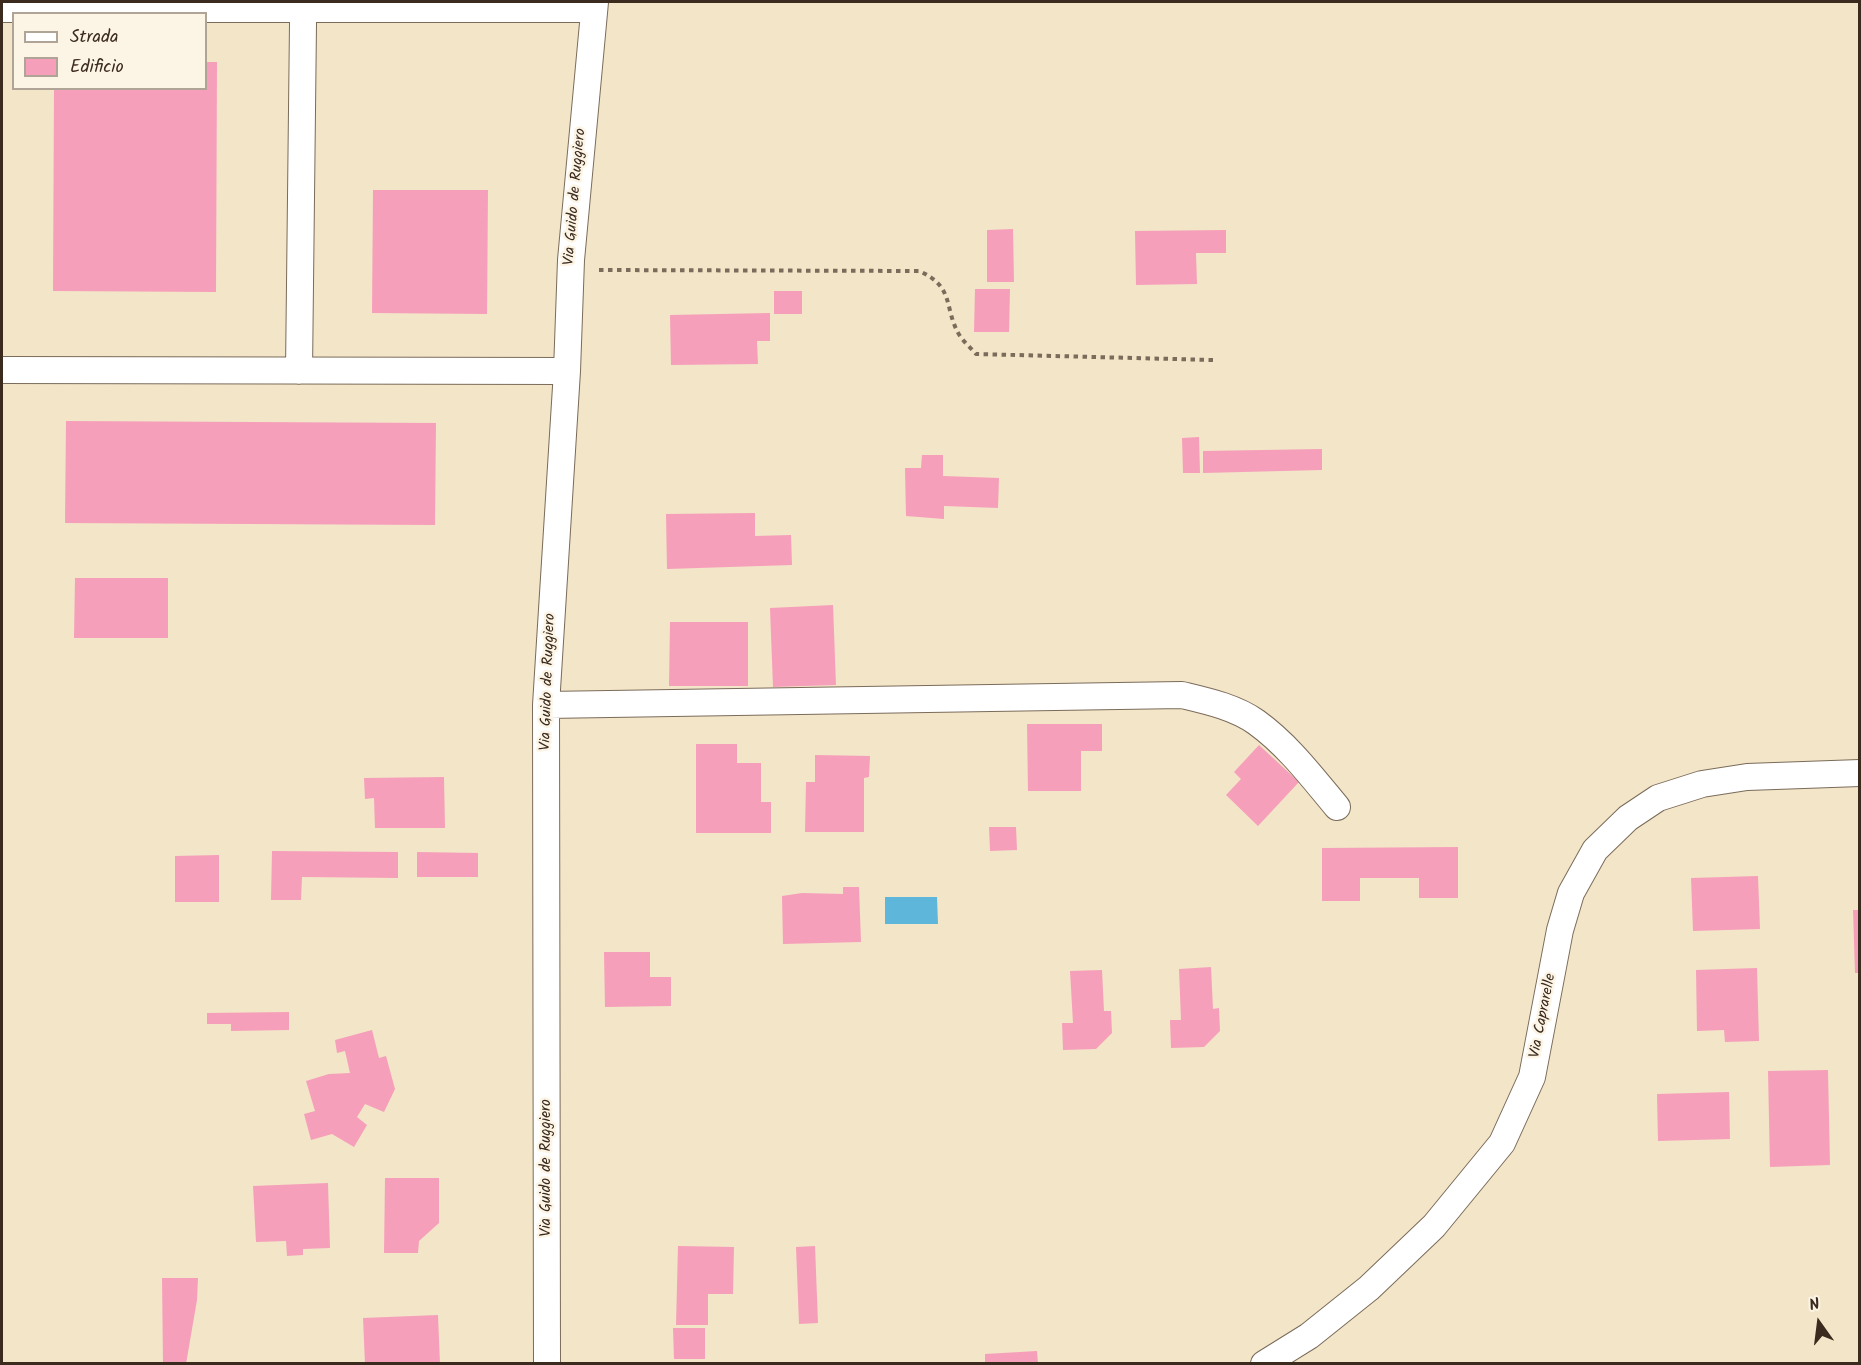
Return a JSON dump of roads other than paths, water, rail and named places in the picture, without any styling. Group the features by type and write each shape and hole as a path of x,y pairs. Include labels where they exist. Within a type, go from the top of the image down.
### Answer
{"street":[{"path":"2,9 594,5"},
{"name":"Via Guido de Ruggiero","path":"547,1364 546,705 567,371 570,270 594,5"},
{"path":"299,371 303,22"},
{"path":"2,370 567,371"},
{"path":"546,705 1182,694 1221,705 1255,721 1289,750 1337,807"},
{"name":"Via Caprarelle","path":"1264,1364 1309,1336 1369,1288 1434,1226 1502,1143 1532,1077 1560,930 1571,893 1595,850 1628,818 1658,798 1702,784 1747,777 1860,773"}],"water":[{"path":"885,897 937,897 938,924 885,924"}]}
